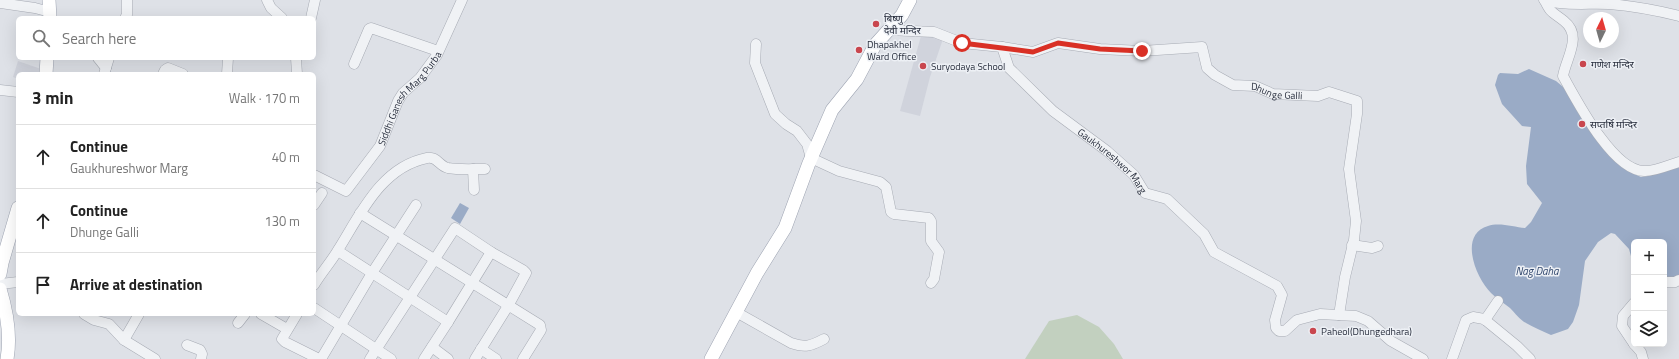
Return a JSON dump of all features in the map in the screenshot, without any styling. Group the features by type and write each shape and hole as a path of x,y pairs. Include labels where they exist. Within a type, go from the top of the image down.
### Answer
{"main road":[{"path":"711,359 757,273 785,228 811,158 832,110 857,78 875,44 902,15 910,0"},
{"path":"46,72 47,60"},
{"path":"0,274 16,215"},
{"path":"0,289 6,311 8,337 7,359"}],"street":[{"path":"126,16 127,0"},
{"path":"267,0 271,8 280,16"},
{"path":"311,16 315,0"},
{"name":"Siddhi Ganesh Marg Purba","path":"316,176 346,191 380,146 403,92 420,78 438,52 462,0"},
{"path":"1679,16 1609,2 1586,5 1545,0 1550,12 1565,22 1573,35 1571,50 1563,76 1597,134 1631,169 1644,172 1679,162"},
{"path":"0,3 50,10"},
{"path":"354,64 369,29 372,28 438,52"},
{"path":"888,30 934,32 962,43 1002,47"},
{"name":"Dhunge Galli","path":"1002,47 1033,52 1058,43 1100,49 1142,51 1202,47 1207,68 1215,75 1233,85 1255,86 1273,94 1318,96 1329,92 1357,101 1357,114 1349,169 1356,221 1339,316"},
{"path":"756,44 755,63 775,114 797,132 807,144 811,158 839,171 880,182 886,188 891,212 894,214 929,218 931,221 931,241 938,252 934,279 931,283"},
{"name":"Gaukhureshwor Marg","path":"1002,47 1009,68 1052,111 1107,150 1134,175 1145,193 1167,199 1204,234 1214,252 1277,286 1282,295 1275,320 1276,328 1279,331 1285,331 1297,320 1320,314 1339,316"},
{"path":"99,60 105,71"},
{"path":"105,71 108,60"},
{"path":"228,60 228,72"},
{"path":"296,60 297,72"},
{"path":"164,72 168,68 178,72"},
{"path":"0,90 16,92"},
{"path":"316,282 338,251 360,213 380,186 390,176 417,162 432,158 448,168 485,169"},
{"path":"473,169 474,190"},
{"path":"316,202 322,193"},
{"path":"296,316 282,339 285,342 320,359 342,325 372,273 416,205"},
{"path":"360,213 472,282 541,327 523,359"},
{"path":"370,359 455,228 526,273 508,306 475,359"},
{"path":"1352,245 1372,248 1378,246"},
{"path":"338,251 448,322"},
{"path":"424,359 491,252"},
{"path":"1667,282 1675,282 1679,280"},
{"path":"0,284 16,282"},
{"path":"1485,320 1498,301"},
{"path":"1631,306 1623,316 1622,326 1631,340"},
{"path":"316,309 342,325 391,359"},
{"path":"736,312 791,343 801,347 808,346 824,339"},
{"path":"87,316 94,320 109,324 124,340 144,356 155,359"},
{"path":"124,340 138,316"},
{"path":"238,323 243,316"},
{"path":"264,316 287,329"},
{"path":"1339,316 1356,316 1368,321 1391,341 1424,359"},
{"path":"1452,359 1466,320 1473,317 1485,320 1518,346 1530,359"},
{"path":"187,345 200,350 202,354 201,359"},
{"path":"432,347 448,359"},
{"path":"1637,347 1641,352 1643,359"},
{"path":"481,349 496,359"}],"shaded area":[{"name":"Suryodaya School","path":"928,34 943,39 930,77 920,116 900,111 921,36"},
{"path":"18,61 41,69 40,72 16,72 16,78 13,77"}],"green space":[{"path":"1077,315 1099,327 1114,344 1123,359 1025,359 1049,321"}],"water":[{"name":"Nag Daha","path":"1529,69 1556,81 1568,91 1594,137 1632,173 1641,177 1648,176 1679,164 1679,277 1667,279 1667,239 1631,239 1631,256 1629,249 1615,234 1611,233 1598,242 1585,261 1579,305 1573,322 1568,329 1551,335 1524,322 1510,308 1491,293 1480,277 1473,257 1472,247 1474,238 1479,231 1488,226 1497,224 1525,228 1531,222 1542,203 1527,184 1526,166 1531,127 1522,126 1502,104 1495,85 1500,73 1518,74"},
{"path":"460,203 469,208 460,224 451,218"}],"place":[{"name":"बिष्णु देवी मन्दिर","path":"876,24"},
{"name":"Dhapakhel Ward Office","path":"859,50"},
{"name":"गणेश मन्दिर","path":"1583,64"},
{"name":"Suryodaya School","path":"923,66"},
{"name":"सप्तर्षि मन्दिर","path":"1582,124"},
{"name":"Paheol(Dhungedhara)","path":"1313,331"}],"route":[{"path":"962,43 1033,52 1058,43 1100,49 1142,51"}]}
